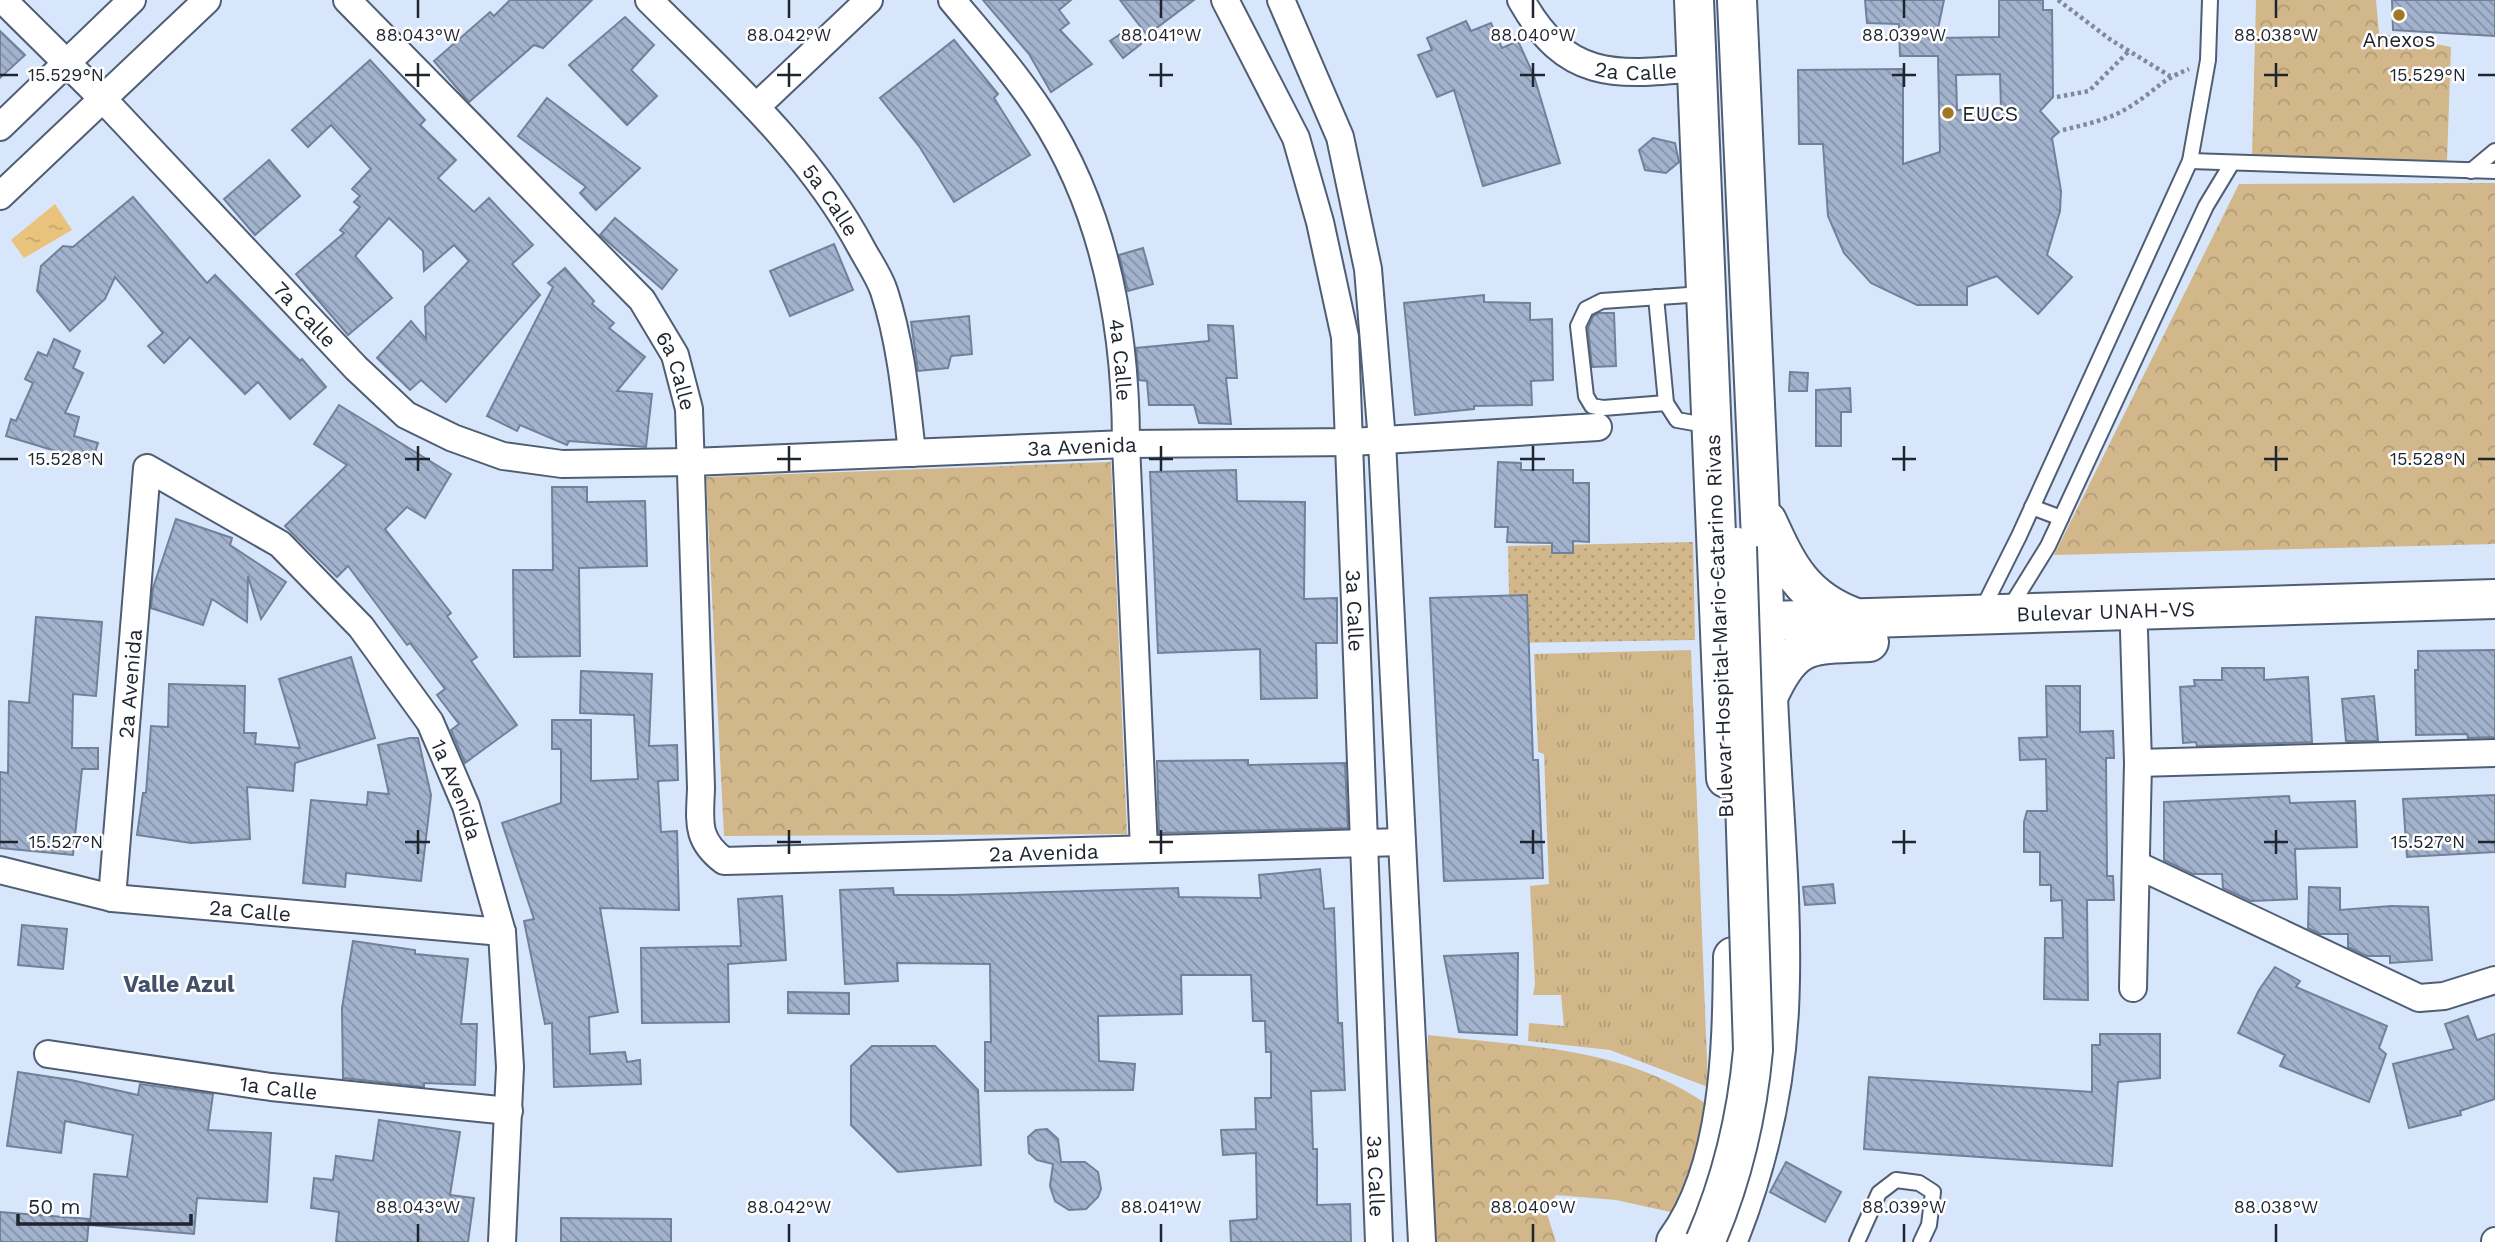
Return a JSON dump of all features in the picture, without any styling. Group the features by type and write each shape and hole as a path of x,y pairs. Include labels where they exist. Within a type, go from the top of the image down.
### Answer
{"main road":[{"name":"Bulevar Hospital Mario Catarino Rivas","path":"1694,0 1705,294 1718,421 1737,547 1753,1050 1744,1124 1717,1215 1705,1242"},
{"name":"Bulevar Hospital Mario Catarino Rivas","path":"1727,1242 1743,1202 1760,1146 1772,1079 1779,1010 1766,621 1752,387 1737,0"},
{"path":"1718,421 1752,387"},
{"name":"Bulevar Hospital Mario Catarino Rivas","path":"1676,1242 1692,1220 1711,1162 1729,1076 1733,949 1720,642 1718,421"},
{"path":"1758,500 1785,561 1801,583 1818,600 1853,617"},
{"name":"Bulevar UNAH-VS","path":"1768,697 1783,664 1792,655 1802,649 1824,644 2134,631 2495,599"},
{"name":"Bulevar UNAH-VS","path":"1720,642 1766,621 1993,613 2330,615 2495,623"}],"street":[{"name":"7a Calle","path":"3,0 102,98 356,369 406,415 453,438 503,456 562,464 691,462"},
{"path":"0,127 132,0"},
{"path":"0,196 207,0"},
{"name":"6a Calle","path":"346,0 642,300 675,355 689,409 702,788 699,826 708,848 724,861"},
{"name":"5a Calle","path":"649,0 756,107 816,176 850,226 884,289 901,363 912,453"},
{"path":"756,107 869,0"},
{"name":"4a Calle","path":"952,0 1042,114 1076,175 1116,305 1126,379 1126,444 1144,849"},
{"name":"3a Calle","path":"1225,0 1296,138 1320,222 1345,337 1379,1242"},
{"name":"3a Calle","path":"1281,0 1340,136 1368,269 1382,441 1422,1242"},
{"name":"2a Calle","path":"1521,0 1553,47 1591,67 1620,72 1696,68"},
{"name":"3a Avenida","path":"691,462 1126,444 1382,441 1598,427"},
{"name":"2a Avenida","path":"112,898 147,468"},
{"name":"1a Avenida","path":"147,468 280,544 361,627 430,722 466,806 502,932 510,1067 502,1242"},
{"path":"2133,988 2138,763 2134,631"},
{"path":"2138,763 2495,753"},
{"name":"2a Avenida","path":"724,861 1402,842"},
{"path":"2137,865 2419,998 2444,996 2495,980"},
{"name":"2a Calle","path":"0,870 112,898 502,932"},
{"name":"1a Calle","path":"48,1054 271,1087 509,1111"}],"lane":[{"path":"1993,613 2032,506 2190,162 2208,60 2210,0"},
{"path":"2471,172 2495,151"},
{"path":"2190,162 2495,171"},
{"path":"1993,613 2048,546 2206,206 2232,163"},
{"path":"1666,403 1603,408 1592,406 1586,397 1578,326 1586,309 1602,301 1705,294"},
{"path":"1656,297 1666,403 1677,420 1718,421"},
{"path":"2032,506 2061,518"},
{"path":"1857,1242 1879,1193 1896,1180 1919,1183 1933,1192 1930,1225 1921,1242"}],"path":[{"path":"2058,0 2129,51 2171,76"},
{"path":"2057,97 2089,91 2129,51"},
{"path":"2063,130 2104,120 2124,110 2171,76 2208,60"}],"green space":[{"path":"2256,0 2376,0 2379,33 2451,47 2447,161 2252,157"},
{"path":"2495,183 2495,544 2054,555 2239,184"},
{"path":"1111,462 1127,834 724,836 706,477"},
{"path":"1693,542 1695,640 1510,643 1508,546"},
{"path":"1691,650 1708,1087 1610,1050 1528,1041 1529,1023 1564,1026 1561,995 1533,995 1535,984 1530,886 1549,884 1544,754 1538,752 1534,654"},
{"path":"1428,1035 1572,1052 1606,1060 1673,1084 1705,1103 1699,1143 1675,1213 1616,1200 1556,1195 1546,1211 1556,1242 1436,1242 1427,1065"}],"water":[{"path":"55,204 72,230 24,258 11,240"}],"building":[{"path":"510,0 592,0 543,48 534,45 469,102 434,61 490,12 494,16"},
{"path":"983,0 1071,0 1059,10 1069,23 1060,30 1092,64 1051,92 1029,54"},
{"path":"1120,0 1194,0 1147,35"},
{"path":"1865,0 1944,0 1936,38 1999,37 1999,0 2043,0 2043,10 2052,10 2053,97 2040,111 2059,132 2052,138 2061,191 2060,211 2047,255 2072,277 2038,314 1997,276 1967,287 1967,305 1917,305 1871,283 1844,253 1828,216 1823,144 1799,144 1798,70 1903,69 1903,164 1940,152 1938,56 1900,56 1899,24 1867,23","holes":["2000,74 2001,109 1957,110 1956,75"]},
{"path":"2392,0 2495,0 2495,36 2393,30"},
{"path":"625,17 654,45 631,70 657,96 627,125 569,65"},
{"path":"1466,21 1471,31 1491,23 1502,48 1518,41 1534,76 1560,163 1483,186 1454,90 1437,97 1418,55 1432,50 1427,38"},
{"path":"1129,28 1141,44 1123,58 1110,41"},
{"path":"0,31 25,55 0,78"},
{"path":"954,40 998,94 994,98 1030,155 954,202 919,146 880,98"},
{"path":"370,60 425,120 420,125 456,160 438,178 474,212 489,198 533,245 512,264 540,295 446,402 421,380 410,390 377,358 411,321 426,339 425,307 469,261 454,245 424,271 423,251 389,218 355,256 392,298 348,335 296,274 344,233 340,230 360,207 354,202 360,196 352,189 371,169 331,125 308,147 292,130"},
{"path":"547,98 640,168 596,210 580,193 586,187 518,136"},
{"path":"1653,138 1675,143 1679,162 1666,173 1645,170 1639,150"},
{"path":"269,160 300,196 255,235 224,199"},
{"path":"133,197 207,283 215,275 300,361 302,359 326,387 290,419 258,382 245,394 190,337 164,363 148,346 163,333 115,277 105,299 70,331 37,291 41,266 63,246 73,247"},
{"path":"615,218 677,270 662,289 600,235"},
{"path":"834,244 853,290 790,316 770,271"},
{"path":"1143,248 1153,284 1128,291 1119,255"},
{"path":"565,268 594,301 592,304 614,323 609,328 645,357 617,391 652,394 646,447 569,441 567,445 520,425 517,431 487,416 553,287 548,283"},
{"path":"1484,295 1484,302 1530,303 1530,320 1552,319 1553,380 1531,381 1532,405 1474,406 1474,409 1415,415 1404,303"},
{"path":"1599,313 1614,313 1616,366 1592,367 1588,328 1593,316"},
{"path":"969,316 972,354 951,356 948,368 918,371 911,322"},
{"path":"1208,325 1233,326 1237,378 1226,378 1231,424 1199,423 1194,405 1149,405 1147,381 1139,380 1136,348 1209,341"},
{"path":"54,339 80,351 73,368 83,373 65,413 79,417 74,436 98,443 92,462 6,436 11,419 16,421 33,383 25,379 38,352 47,356"},
{"path":"1790,372 1808,373 1807,391 1789,391"},
{"path":"1850,388 1851,412 1841,412 1841,446 1816,446 1816,390"},
{"path":"339,405 451,474 425,518 407,507 385,529 451,613 447,616 477,657 471,661 517,725 465,763 451,730 459,724 437,695 445,689 410,643 407,645 348,566 337,577 285,526 347,465 314,444"},
{"path":"1498,462 1521,463 1521,470 1573,470 1573,483 1589,483 1589,542 1573,541 1573,553 1552,553 1552,543 1507,542 1508,527 1495,527"},
{"path":"1236,470 1237,501 1305,502 1304,599 1337,598 1337,643 1316,643 1317,698 1261,699 1260,649 1158,653 1150,472"},
{"path":"552,487 587,487 587,502 645,501 647,566 579,568 580,656 514,657 513,570 553,570"},
{"path":"176,519 232,538 230,545 286,582 261,619 248,576 247,622 212,599 203,625 151,608 153,588"},
{"path":"1527,595 1533,760 1538,760 1543,878 1444,881 1430,598"},
{"path":"36,617 102,622 96,696 73,694 72,748 98,748 98,769 82,769 73,855 0,848 0,772 8,773 9,701 29,703"},
{"path":"2495,650 2495,737 2468,738 2467,734 2416,735 2415,670 2418,670 2418,651"},
{"path":"351,657 375,738 295,763 293,791 247,787 250,839 191,843 137,835 143,793 146,793 151,726 168,727 169,684 245,686 244,733 256,733 255,744 300,748 279,679"},
{"path":"2222,668 2264,668 2264,680 2308,677 2312,742 2197,746 2196,742 2183,743 2180,687 2195,686 2194,680 2222,680"},
{"path":"581,671 652,674 649,746 677,745 678,780 658,781 661,832 677,831 679,910 600,908 618,1012 589,1017 590,1054 625,1052 627,1062 640,1060 641,1084 554,1087 552,1023 545,1024 524,921 534,919 502,823 561,803 561,749 552,749 552,720 591,720 591,781 638,779 634,715 580,713"},
{"path":"2046,686 2080,686 2080,732 2113,731 2114,758 2106,758 2107,876 2113,876 2114,900 2087,900 2088,1000 2044,999 2045,938 2063,938 2062,900 2051,901 2051,885 2040,885 2040,852 2024,852 2024,822 2027,811 2047,811 2046,759 2020,760 2019,738 2047,737"},
{"path":"2374,696 2378,741 2346,741 2342,699"},
{"path":"418,738 431,795 421,881 346,873 345,887 303,883 311,800 367,805 368,792 389,794 378,745"},
{"path":"1248,760 1248,765 1345,763 1348,828 1159,833 1157,761"},
{"path":"2495,795 2495,852 2407,857 2403,799"},
{"path":"2289,796 2290,803 2355,801 2357,847 2295,849 2297,899 2251,901 2223,888 2222,874 2193,874 2164,860 2164,802"},
{"path":"1320,869 1324,909 1334,908 1338,1023 1342,1023 1345,1090 1311,1091 1313,1149 1317,1149 1317,1205 1350,1204 1351,1242 1231,1242 1230,1221 1257,1219 1256,1153 1223,1155 1221,1130 1256,1129 1255,1098 1271,1098 1271,1052 1266,1052 1265,1021 1253,1021 1251,975 1181,975 1182,1014 1098,1016 1099,1061 1135,1064 1133,1090 985,1091 985,1042 991,1042 990,964 897,963 898,981 845,984 840,890 893,888 894,895 954,895 1178,888 1179,897 1261,898 1259,875"},
{"path":"1833,884 1835,903 1805,905 1803,887"},
{"path":"2309,887 2340,888 2340,910 2391,906 2428,907 2432,960 2390,963 2390,956 2367,956 2348,947 2348,934 2320,934 2308,928"},
{"path":"782,896 786,960 728,964 729,1022 642,1023 641,948 741,946 738,899"},
{"path":"22,925 67,929 63,969 18,965"},
{"path":"353,941 415,950 415,954 468,959 461,1024 477,1024 475,1085 424,1083 424,1087 343,1078 342,1008"},
{"path":"1518,953 1517,1035 1459,1032 1444,956"},
{"path":"2275,967 2300,981 2296,987 2387,1026 2379,1048 2386,1054 2369,1102 2280,1066 2285,1055 2238,1033 2259,990"},
{"path":"788,992 849,993 849,1014 788,1013"},
{"path":"2468,1016 2477,1040 2495,1034 2495,1099 2460,1111 2461,1115 2409,1128 2393,1064 2454,1049 2445,1024"},
{"path":"2100,1034 2160,1034 2160,1078 2118,1082 2112,1166 1864,1149 1869,1077 2092,1092 2092,1045 2100,1045"},
{"path":"872,1046 935,1046 978,1090 981,1165 898,1172 851,1125 851,1066"},
{"path":"18,1072 71,1080 138,1095 140,1084 213,1094 208,1130 271,1133 267,1202 197,1198 194,1234 90,1225 94,1174 127,1177 133,1135 65,1121 61,1153 7,1146"},
{"path":"379,1120 460,1132 450,1195 474,1198 468,1242 336,1242 339,1212 311,1208 314,1178 333,1180 336,1156 373,1161"},
{"path":"1047,1129 1058,1139 1061,1162 1085,1162 1098,1172 1101,1189 1098,1197 1086,1209 1069,1210 1055,1201 1050,1186 1053,1164 1037,1160 1029,1153 1028,1137 1036,1130"},
{"path":"1786,1162 1841,1192 1825,1222 1770,1192"},
{"path":"0,1212 89,1219 87,1242 0,1242"},
{"path":"561,1218 671,1219 671,1242 561,1242"}],"place":[{"name":"Anexos","path":"2399,15"},
{"name":"EUCS","path":"1948,113"}],"district":[{"name":"Valle Azul","path":"179,984"}]}
